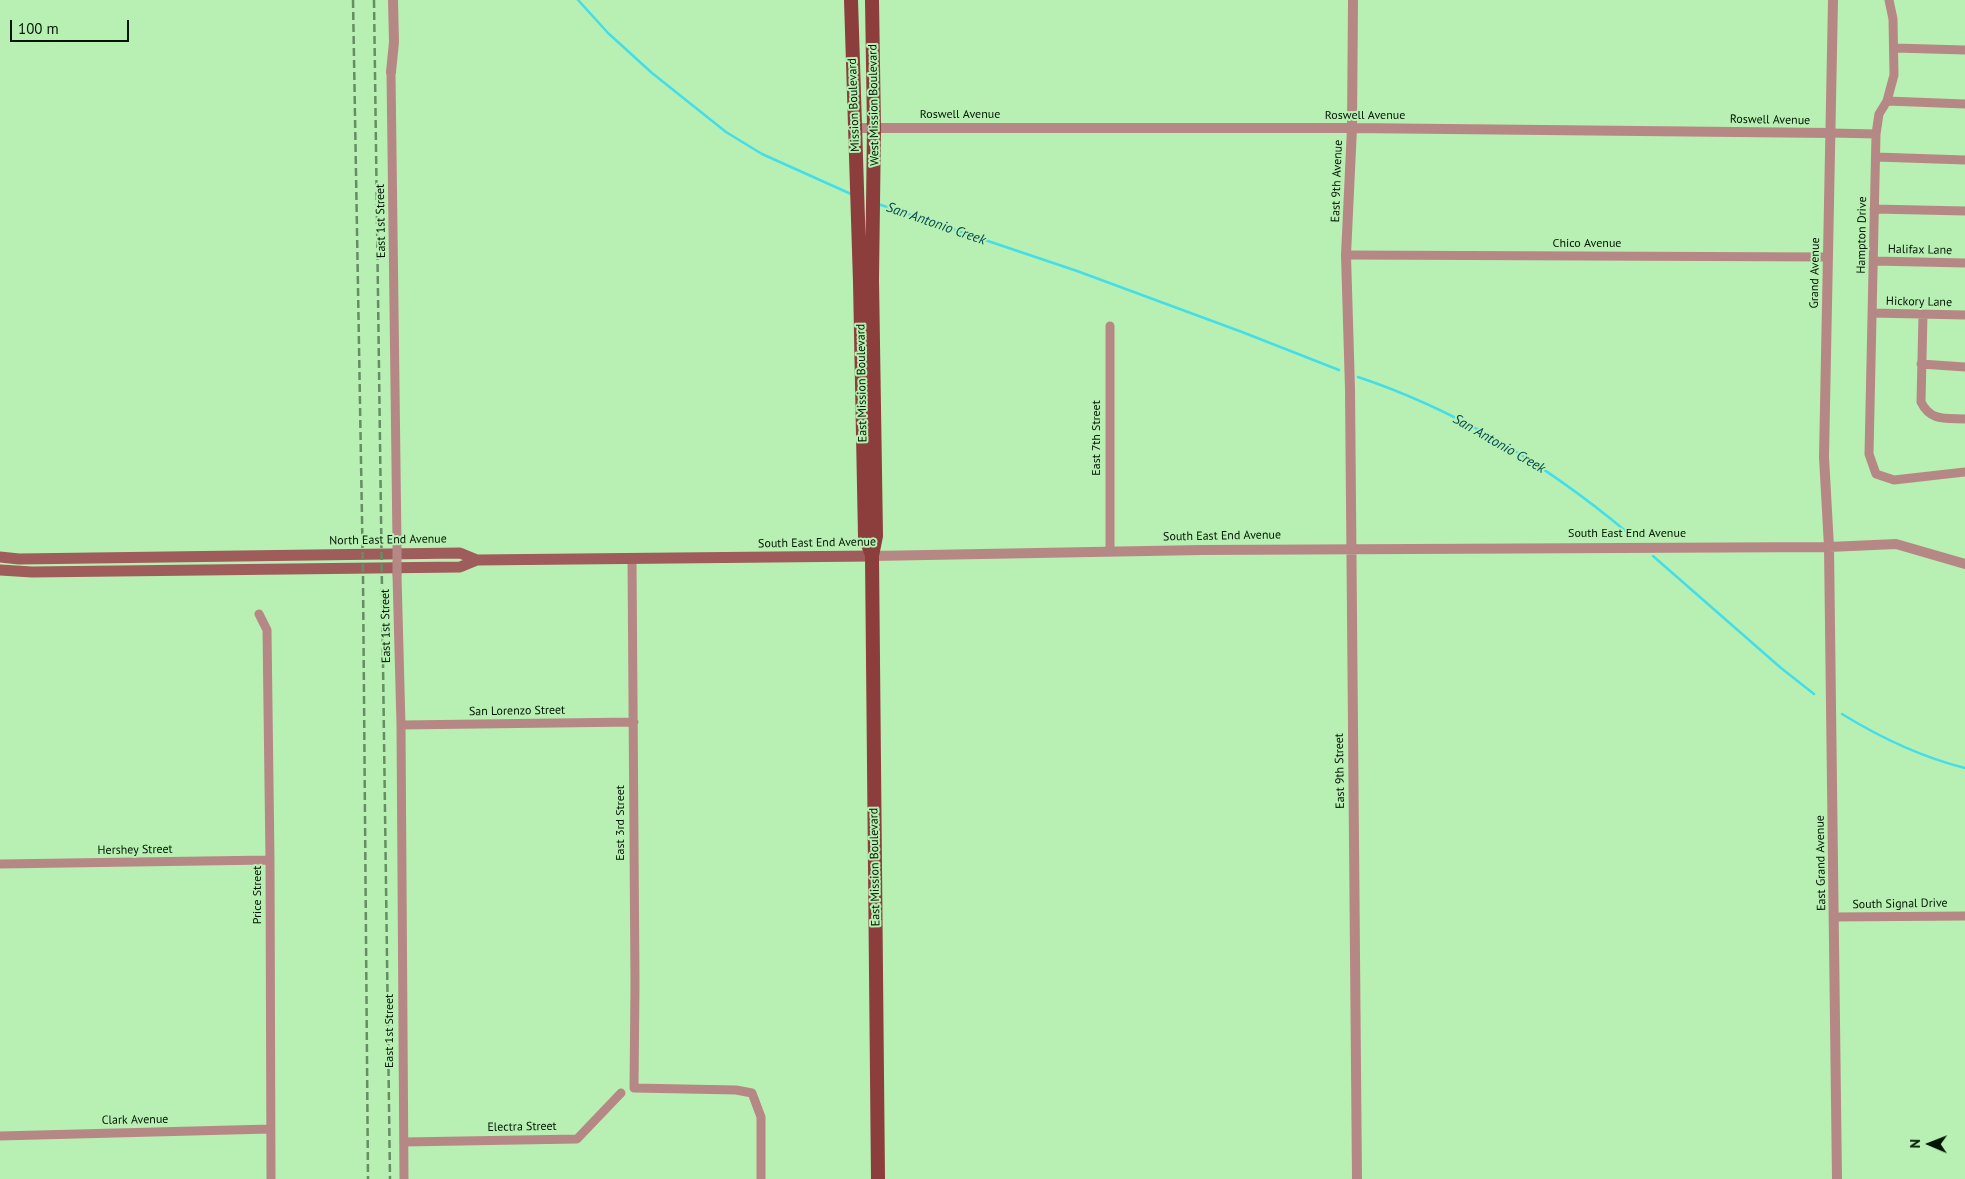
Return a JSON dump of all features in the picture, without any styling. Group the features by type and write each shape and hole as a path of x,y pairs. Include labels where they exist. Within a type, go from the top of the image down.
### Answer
{"main road":[{"name":"Mission Boulevard","path":"851,0 858,209"},
{"name":"West Mission Boulevard","path":"872,0 874,210"},
{"name":"East Mission Boulevard","path":"858,209 865,537 872,556"},
{"name":"East Mission Boulevard","path":"874,210 872,279 876,536 872,556 878,1179"},
{"name":"North East End Avenue","path":"0,557 19,559 460,553 477,560"},
{"name":"South East End Avenue","path":"477,560 872,556"},
{"path":"106,572 107,558"},
{"path":"0,570 22,572 106,572 460,567 477,560"}],"street":[{"path":"391,72 394,42 392,0"},
{"name":"East 9th Avenue","path":"1350,363 1346,255 1352,128 1353,0"},
{"name":"Grand Avenue","path":"1829,547 1824,457 1833,0"},
{"name":"Hampton Drive","path":"1889,0 1893,19 1895,48 1894,75 1887,101 1879,114 1876,134 1869,454 1876,474 1894,480 1965,472"},
{"path":"1895,48 1965,50"},
{"name":"East 1st Street","path":"391,72 401,725 404,1179"},
{"path":"1887,101 1965,104"},
{"name":"Roswell Avenue","path":"854,128 1352,128 1876,134"},
{"path":"1876,157 1965,160"},
{"path":"1874,209 1965,211"},
{"name":"Chico Avenue","path":"1346,255 1828,257"},
{"name":"Halifax Lane","path":"1874,261 1965,263"},
{"name":"Hickory Lane","path":"1872,314 1965,315"},
{"path":"1923,315 1922,402 1926,412 1936,417 1965,419"},
{"name":"East 7th Street","path":"1110,326 1110,551"},
{"name":"East 9th Street","path":"1350,363 1357,1179"},
{"path":"1921,364 1965,367"},
{"name":"South East End Avenue","path":"872,556 1110,551 1829,547 1896,544 1965,564"},
{"name":"East Grand Avenue","path":"1829,547 1837,1179"},
{"name":"East 3rd Street","path":"632,558 634,1088 736,1090 752,1094 761,1116 761,1179"},
{"name":"Price Street","path":"258,614 266,630 270,860 271,1179"},
{"name":"San Lorenzo Street","path":"401,725 634,722"},
{"name":"Hershey Street","path":"0,864 270,860"},
{"name":"South Signal Drive","path":"1834,917 1965,916"},
{"name":"Electra Street","path":"404,1142 578,1139 621,1093"},
{"name":"Clark Avenue","path":"0,1136 270,1129"}],"waterway":[{"name":"San Antonio Creek","path":"578,0 608,33 652,73 726,132 762,154 851,194"},
{"name":"San Antonio Creek","path":"878,204 1077,271 1339,370"},
{"name":"San Antonio Creek","path":"1358,377 1395,390 1431,406 1500,442 1566,485 1628,533"},
{"name":"San Antonio Creek","path":"1653,556 1781,668 1814,694"},
{"name":"San Antonio Creek","path":"1842,714 1902,746 1965,768"}],"railway":[{"path":"353,0 363,576 368,1179"},
{"path":"374,0 390,1179"}]}
